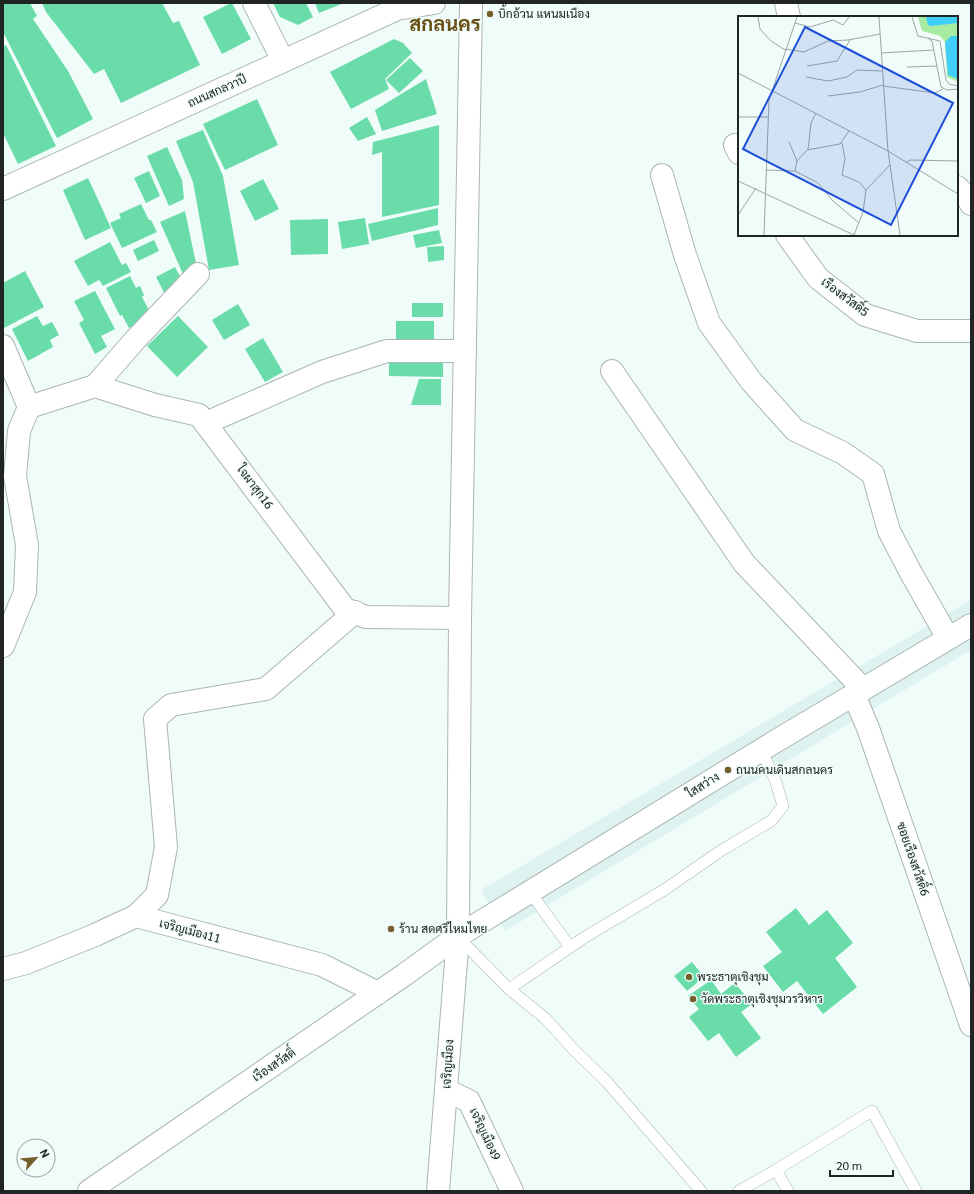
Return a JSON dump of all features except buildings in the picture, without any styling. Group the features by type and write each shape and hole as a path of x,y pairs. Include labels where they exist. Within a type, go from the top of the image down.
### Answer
{"street":[{"path":"254,3 284,61"},
{"name":"ถนนสกลวาปี","path":"3,189 397,9 434,3"},
{"name":"เจริญเมือง","path":"438,1191 458,936 460,618 471,3"},
{"path":"786,3 789,16"},
{"path":"662,175 684,255 709,323 751,381 795,430 843,453 873,474 889,531 948,638"},
{"path":"958,188 971,204"},
{"name":"เรืองสวัสดิ์5","path":"788,236 818,278 865,315 918,331 971,331"},
{"path":"29,407 95,386 135,340 198,274"},
{"path":"3,346 29,407 20,431 15,476 27,546 25,592 3,646"},
{"path":"206,423 322,372 387,351 465,351"},
{"path":"612,371 744,563 858,692"},
{"name":"ใจผาสุก16","path":"95,386 155,405 200,415 345,608 366,617 460,618"},
{"path":"3,969 32,960 95,935 136,916 157,895 166,847 155,719 171,704 266,689 355,612"},
{"name":"ใสสว่าง","path":"458,936 761,750 971,624"},
{"name":"ซอยเรืองสวัสดิ์6","path":"858,692 868,728 971,1025"},
{"name":"เจริญเมือง11","path":"136,916 322,965 378,993"},
{"name":"เรืองสวัสดิ์","path":"89,1191 378,993 458,936"},
{"name":"เจริญเมือง9","path":"446,1090 469,1101 512,1191"}],"lane":[{"path":"509,989 585,937 664,890 722,850 771,821 783,806 775,779 761,750"},
{"path":"530,892 570,947"},
{"path":"458,936 509,989 546,1019 574,1050 608,1082 701,1191"},
{"path":"739,1191 872,1111 916,1191"},
{"path":"776,1170 788,1191"}],"shaded area":[{"name":"ถนนคนเดินสกลนคร","path":"971,600 971,650 505,931 481,890"}],"place":[{"name":"บิ้กอ้วน แหนมเนือง","path":"490,14"},
{"name":"ถนนคนเดินสกลนคร","path":"728,770"},
{"name":"ร้าน สดศรีไหมไทย","path":"391,929"},
{"name":"พระธาตุเชิงชุม","path":"689,977"},
{"name":"วัดพระธาตุเชิงชุมวรวิหาร","path":"693,999"}],"district":[{"name":"สกลนคร","path":"445,24"}]}
